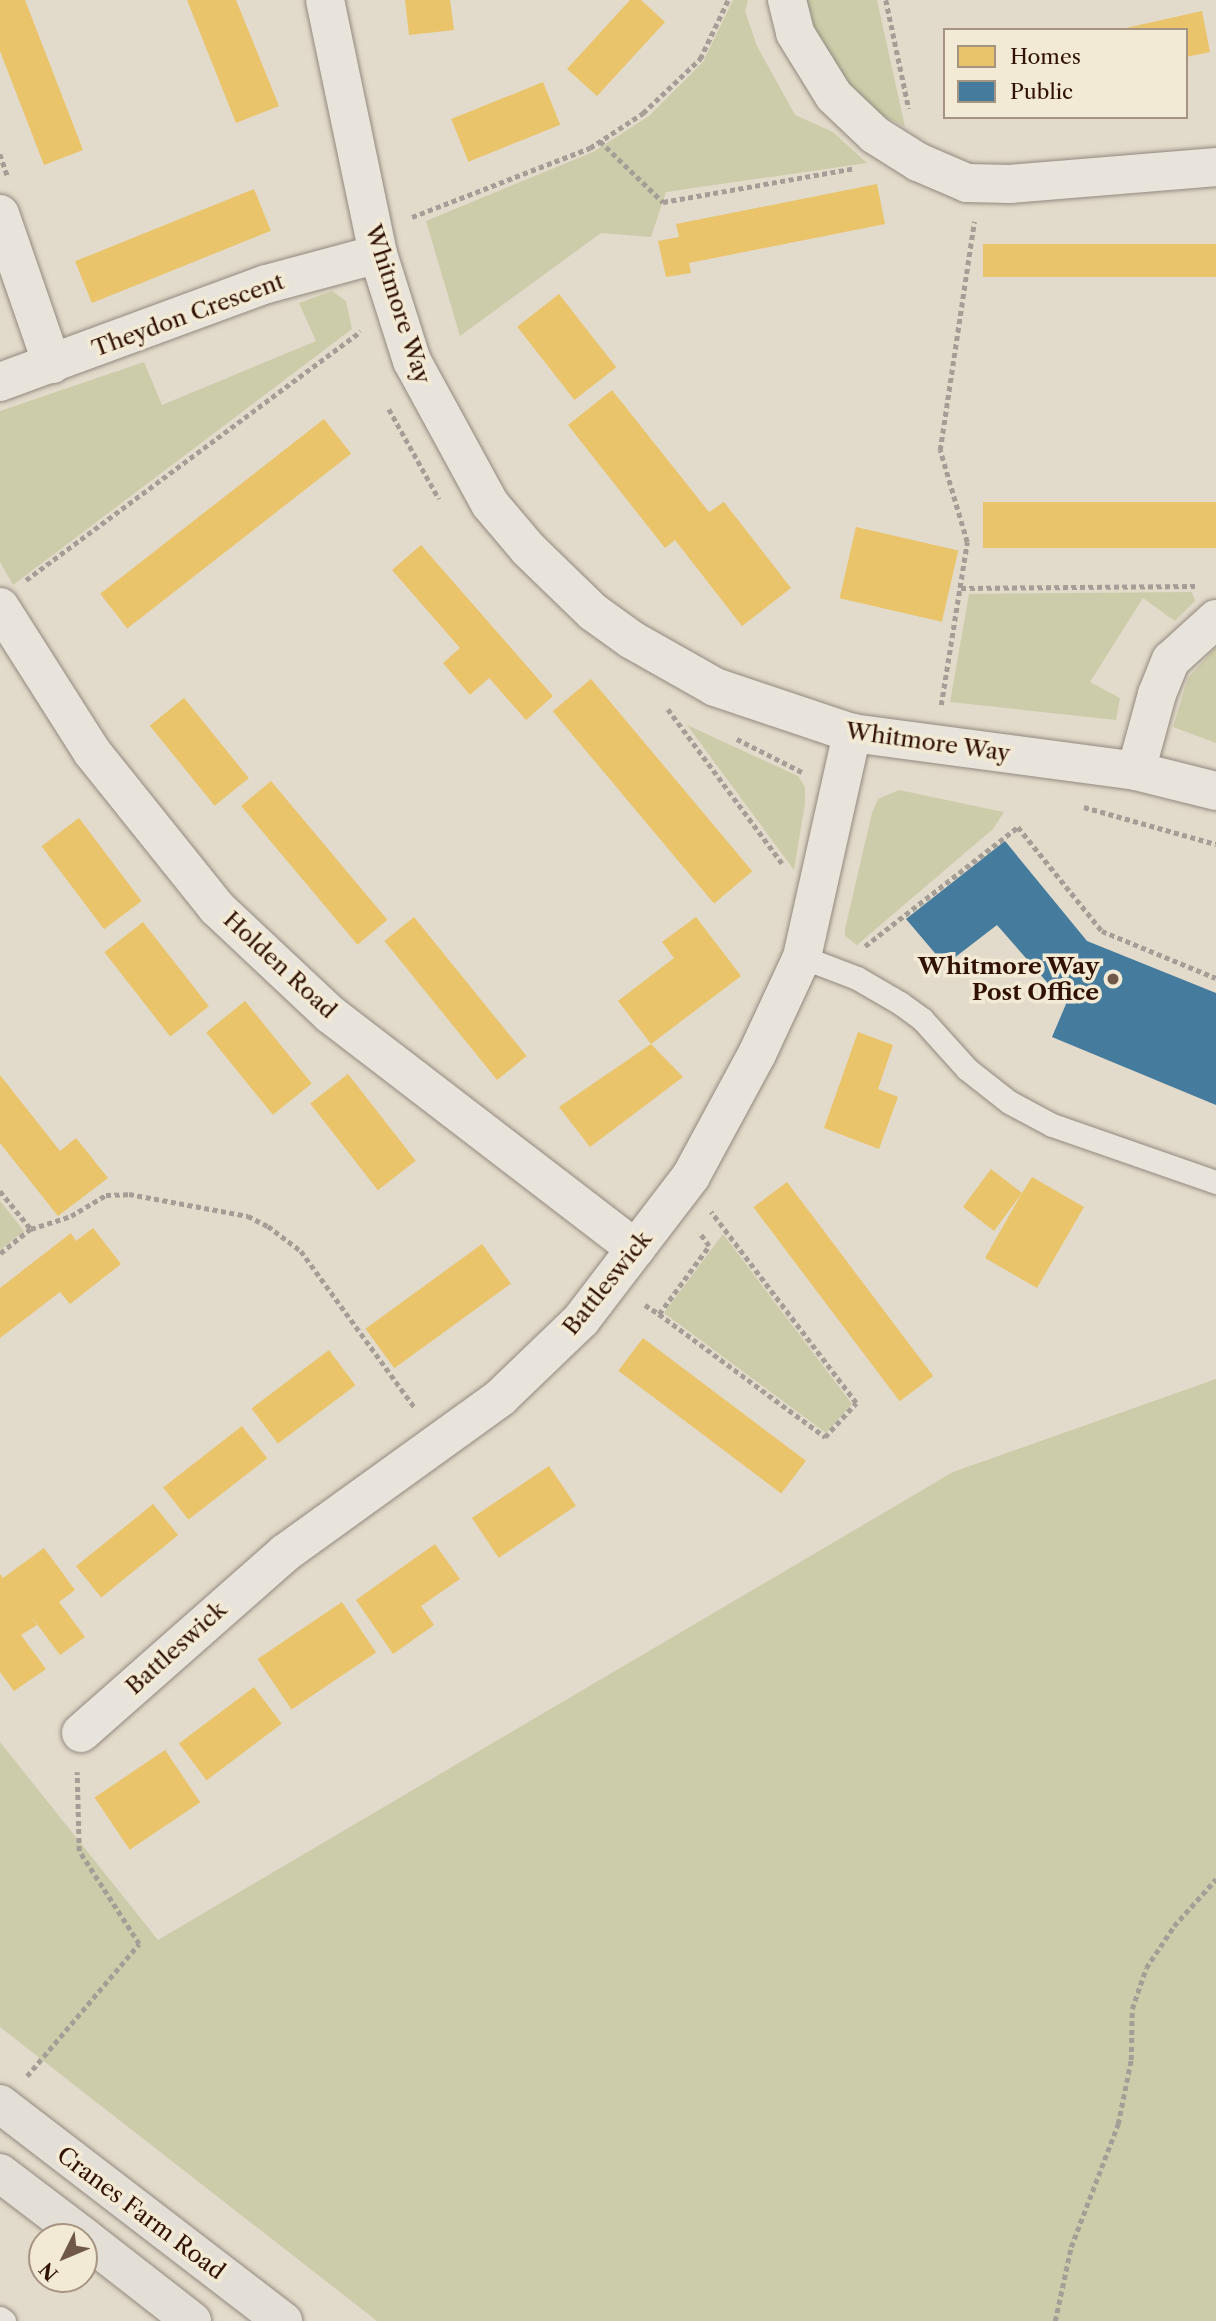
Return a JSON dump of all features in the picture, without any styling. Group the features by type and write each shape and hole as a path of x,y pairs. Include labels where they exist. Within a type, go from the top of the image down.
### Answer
{"main road":[{"name":"Cranes Farm Road","path":"1,2105 283,2321"},
{"path":"0,2173 66,2223"},
{"path":"98,2248 192,2321"}],"street":[{"name":"Whitmore Way","path":"325,0 378,254 412,361 435,410 490,504 528,550 593,612 671,664 759,705 852,733 1136,771 1216,791"},
{"path":"787,0 795,33 834,96 875,135 918,162 967,183 1010,184 1216,167"},
{"path":"6,202 52,364"},
{"name":"Theydon Crescent","path":"0,382 267,284 378,254"},
{"name":"Holden Road","path":"10,596 12,656 218,908 331,1015 636,1249"},
{"path":"1136,771 1157,694 1171,660 1209,602"},
{"name":"Battleswick","path":"79,1749 285,1553 501,1397 581,1320 636,1249 691,1176 721,1123 802,957 852,733"}],"lane":[{"path":"802,957 857,978 900,1003 922,1019 967,1069 1009,1102 1052,1125 1216,1182"}],"path":[{"path":"412,217 600,141 643,113 700,59 728,0"},
{"path":"886,0 912,123"},
{"path":"600,141 663,202 867,166"},
{"path":"0,154 6,202"},
{"path":"410,204 415,228"},
{"path":"940,706 967,542 940,450 978,210"},
{"path":"10,596 361,331"},
{"path":"961,589 1209,602"},
{"path":"927,704 954,708"},
{"path":"679,714 667,708 789,873"},
{"path":"728,735 789,762 807,780"},
{"path":"1079,806 1216,844"},
{"path":"855,954 1018,827 1102,931 1216,978"},
{"path":"0,1191 31,1229"},
{"path":"0,1254 31,1229 71,1216 106,1195 129,1194 258,1221 301,1251 416,1410"},
{"path":"705,1219 716,1202"},
{"path":"637,1312 647,1303 825,1437 856,1403 710,1211"},
{"path":"659,1314 709,1246 699,1227"},
{"path":"408,1416 425,1404"},
{"path":"1,2105 139,1944 79,1851 79,1749"},
{"path":"1055,2321 1071,2247 1118,2124 1131,2060 1132,2008 1146,1968 1174,1926 1216,1879"}],"green space":[{"path":"733,0 748,0 745,11 757,46 795,115 833,132 867,163 666,192 651,237 601,233 460,336 426,221 593,152 649,116 703,62"},
{"path":"803,0 877,0 905,127 868,108 827,58 806,17"},
{"path":"332,291 346,301 352,329 13,585 0,562 0,411 144,362 162,405 316,341 299,303"},
{"path":"1192,592 1195,601 1175,621 1143,598 1090,682 1120,698 1116,720 950,702 969,594"},
{"path":"1216,647 1216,743 1173,727 1188,678"},
{"path":"687,725 798,776 805,787 805,804 794,870"},
{"path":"899,790 1004,812 993,829 857,945 845,936 845,929 872,813 878,799"},
{"path":"0,1201 24,1231 0,1250"},
{"path":"723,1234 852,1404 826,1433 664,1313"},
{"path":"1216,1379 1216,2321 377,2321 0,2027 0,1742 158,1940 953,1472"}],"building: Homes":[{"path":"0,0 25,0 83,150 44,165 0,51"},
{"path":"187,0 236,0 279,106 236,123"},
{"path":"405,0 450,0 454,30 409,35"},
{"path":"630,0 641,0 665,22 597,96 567,69"},
{"path":"1202,11 1210,52 1188,57 1188,28 1126,28"},
{"path":"543,82 560,125 468,162 451,119"},
{"path":"877,184 885,224 689,263 691,273 666,277 658,241 679,237 676,224"},
{"path":"254,189 271,231 92,303 75,261"},
{"path":"983,244 1216,244 1216,277 983,277"},
{"path":"559,294 616,367 574,400 517,327"},
{"path":"612,390 709,512 724,502 791,588 742,626 675,540 665,548 568,425"},
{"path":"324,419 351,454 127,629 100,594"},
{"path":"983,502 1216,502 1216,548 983,548"},
{"path":"856,527 958,551 942,622 840,598"},
{"path":"421,545 553,696 526,720 489,678 470,695 443,663 460,648 392,570"},
{"path":"591,679 752,871 714,903 553,711"},
{"path":"184,698 249,778 215,806 150,726"},
{"path":"271,781 387,920 357,945 241,806"},
{"path":"79,818 142,901 104,929 41,846"},
{"path":"414,917 527,1056 497,1080 384,941"},
{"path":"696,917 741,976 651,1044 618,1001 674,958 662,942"},
{"path":"143,922 209,1006 170,1036 104,952"},
{"path":"245,1001 312,1083 273,1115 206,1032"},
{"path":"858,1032 893,1045 878,1089 898,1097 879,1149 824,1128"},
{"path":"651,1044 683,1077 590,1147 559,1107"},
{"path":"348,1074 416,1161 378,1190 310,1104"},
{"path":"0,1075 60,1151 76,1138 108,1178 58,1216 0,1143"},
{"path":"991,1169 1022,1193 994,1231 963,1207"},
{"path":"1032,1177 1084,1207 1037,1288 985,1258"},
{"path":"787,1182 933,1376 900,1401 753,1207"},
{"path":"93,1228 121,1264 70,1304 60,1292 0,1338 0,1288 71,1233 76,1241"},
{"path":"482,1244 511,1284 394,1368 366,1329"},
{"path":"643,1338 806,1461 781,1494 618,1371"},
{"path":"329,1350 355,1385 278,1444 252,1408"},
{"path":"242,1426 267,1458 188,1520 163,1488"},
{"path":"549,1466 576,1506 499,1558 472,1518"},
{"path":"153,1504 178,1535 101,1597 76,1566"},
{"path":"435,1544 460,1579 421,1606 434,1625 393,1654 356,1600"},
{"path":"44,1548 75,1590 59,1602 85,1637 60,1655 28,1612 37,1625 21,1635 46,1669 14,1691 0,1672 0,1574 3,1578"},
{"path":"342,1602 376,1653 292,1710 257,1659"},
{"path":"254,1687 282,1724 207,1780 179,1744"},
{"path":"165,1750 200,1802 130,1850 95,1798"}],"building: Public":[{"name":"Whitmore Way Post Office","path":"1005,841 1087,941 1216,993 1216,1105 1052,1037 1066,1004 997,925 945,965 906,919"}],"place":[{"name":"Whitmore Way Post Office","path":"1113,979"}]}
